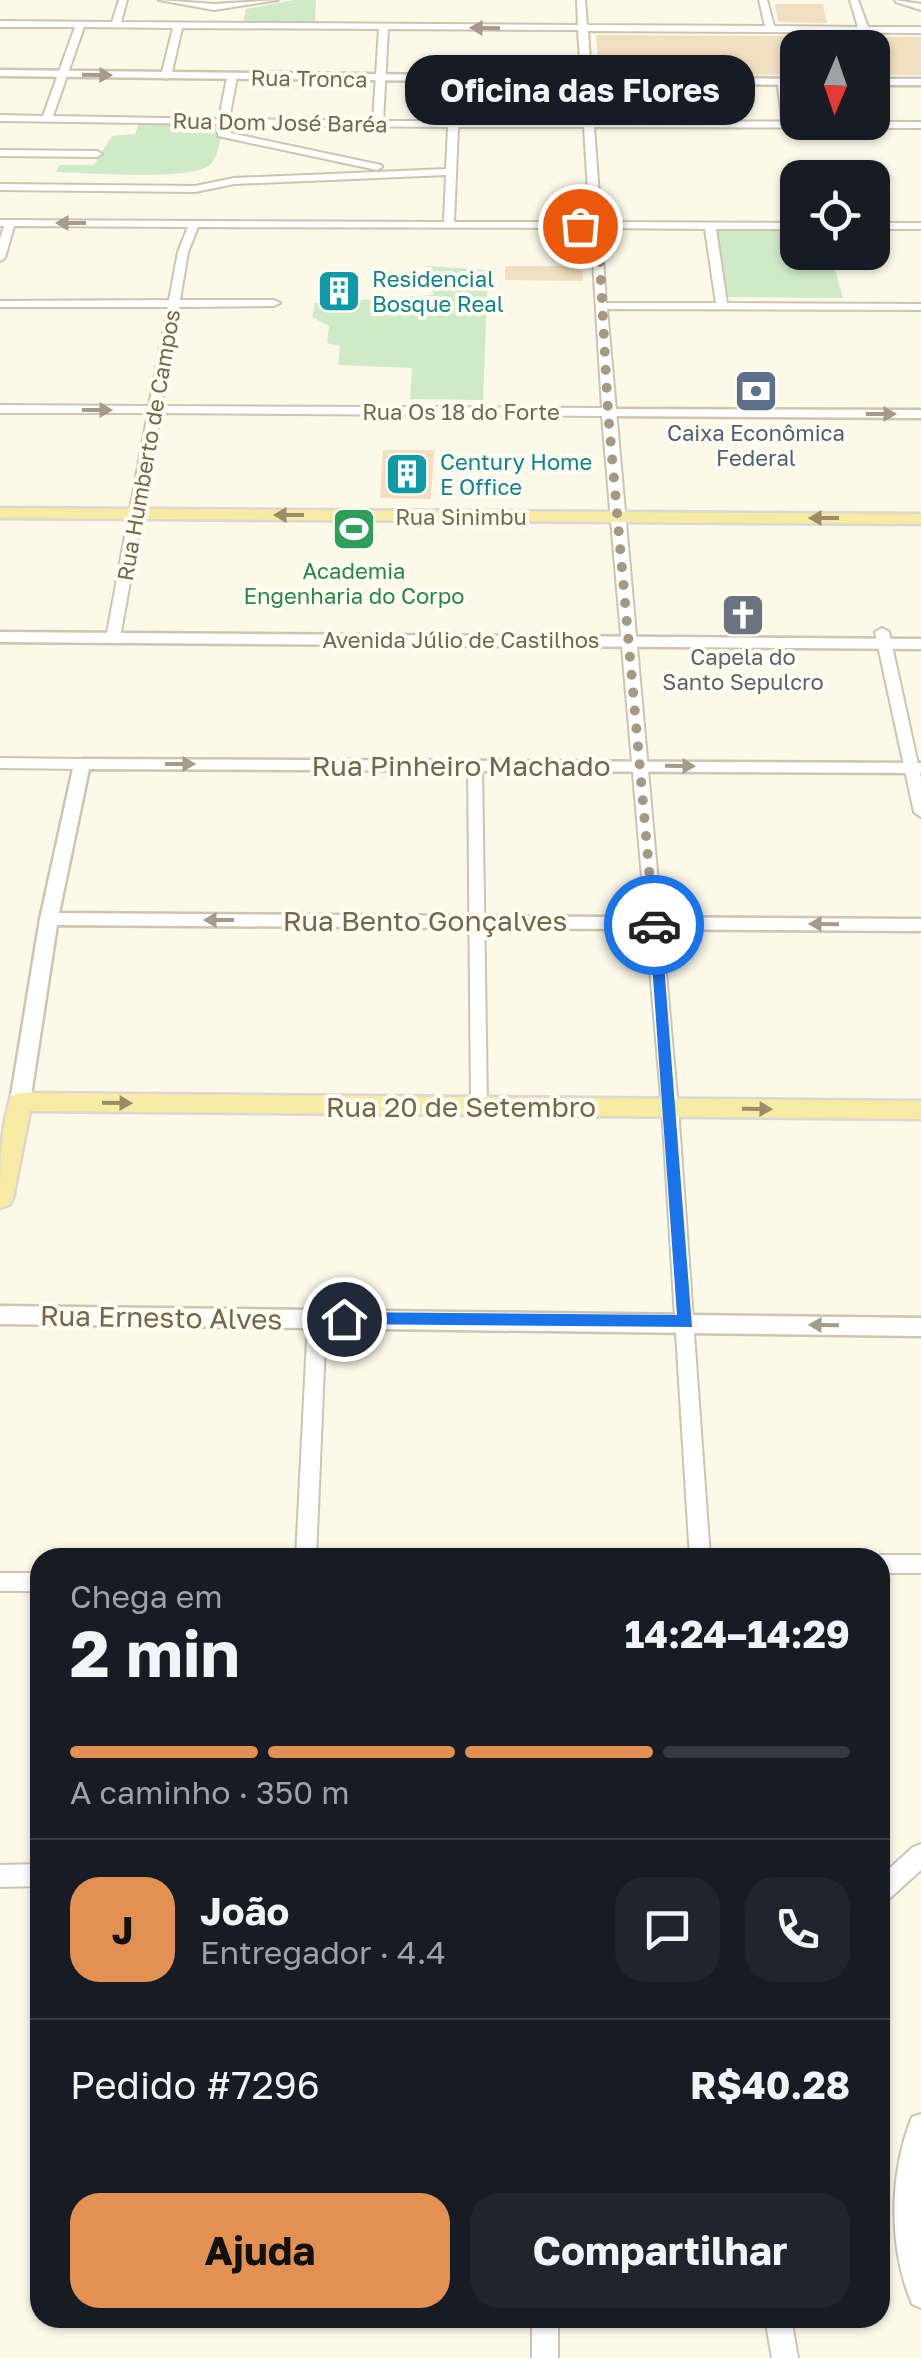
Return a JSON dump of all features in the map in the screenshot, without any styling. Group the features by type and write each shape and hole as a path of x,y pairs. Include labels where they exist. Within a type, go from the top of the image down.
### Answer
{"main road":[{"name":"Rua Sinimbu","path":"0,513 921,519"},
{"name":"Rua 20 de Setembro","path":"10,1102 479,1106 669,1100 698,1108 921,1110"},
{"path":"0,1198 10,1102"}],"street":[{"path":"115,26 123,0"},
{"path":"163,0 238,6 274,0"},
{"path":"581,0 608,412 669,1100 699,1548"},
{"path":"762,0 770,30"},
{"path":"854,0 864,30"},
{"path":"899,0 921,7"},
{"path":"233,27 238,6"},
{"path":"0,24 780,30"},
{"path":"47,118 80,26"},
{"path":"166,76 178,27"},
{"path":"378,124 384,27"},
{"path":"890,30 921,30"},
{"name":"Rua Tronca","path":"0,73 780,82"},
{"path":"232,76 219,132 227,137 403,172"},
{"path":"890,82 921,82"},
{"name":"Rua Dom José Baréa","path":"0,118 378,124 921,125"},
{"path":"449,226 453,124"},
{"path":"0,152 97,154"},
{"path":"0,187 195,189 234,182 451,172"},
{"name":"Rua Humberto de Campos","path":"114,632 195,189"},
{"path":"0,258 5,223 780,226"},
{"path":"142,223 180,229 183,252"},
{"path":"710,226 722,306"},
{"path":"890,226 921,226"},
{"path":"0,304 274,303"},
{"path":"603,306 921,307"},
{"name":"Rua Os 18 do Forte","path":"0,409 921,414"},
{"name":"Avenida Júlio de Castilhos","path":"0,626 114,632"},
{"name":"Avenida Júlio de Castilhos","path":"0,637 114,632 628,634 884,638 921,644"},
{"name":"Avenida Júlio de Castilhos","path":"884,638 921,632"},
{"path":"884,638 916,768 921,812"},
{"name":"Rua Pinheiro Machado","path":"0,763 916,768"},
{"path":"10,1102 82,764"},
{"path":"475,764 479,1106"},
{"path":"598,921 635,909 651,889"},
{"name":"Rua Bento Gonçalves","path":"50,920 921,925"},
{"name":"Rua Ernesto Alves","path":"0,1314 921,1326"},
{"path":"306,1548 317,1319"},
{"path":"890,1564 921,1564"},
{"path":"0,1582 30,1582"},
{"path":"890,1883 921,1856"},
{"path":"0,1876 30,1875"},
{"path":"921,2126 908,2175 921,2296"},
{"path":"544,2328 544,2358"},
{"path":"780,2328 785,2358"}],"green space":[{"path":"316,0 315,24 243,24 246,9"},
{"path":"140,120 220,121 217,134 221,139 215,158 207,167 178,173 56,172 59,165 94,165 112,136 135,134"},
{"path":"717,231 780,231 780,270 835,270 843,298 727,297"},
{"path":"426,266 488,270 483,400 410,399 412,368 338,365 340,346 327,343 329,326 312,317 315,303 433,295 435,279 425,273"}],"building":[{"path":"775,4 823,4 827,23 778,22"},
{"path":"596,35 780,36 780,75 599,73"},
{"path":"890,37 921,37 921,75 890,75"},
{"path":"505,266 582,266 583,281 505,280"},
{"name":"Residencial Bosque Real","path":"323,285 357,285 356,298 330,302 331,298 322,298"},
{"name":"Century Home E Office","path":"383,450 434,450 431,499 380,498"}],"way so far":[{"path":"580,226 598,226 608,412 654,925"}],"place":[{"name":"Oficina das Flores","path":"580,226"},
{"name":"Residencial Bosque Real","path":"339,291"},
{"name":"Caixa Econômica Federal","path":"756,391"},
{"name":"Century Home E Office","path":"407,474"},
{"name":"Academia Engenharia do Corpo","path":"354,529"},
{"name":"Capela do Santo Sepulcro","path":"743,615"}],"route":[{"path":"344,1319 686,1322 654,925"}]}
